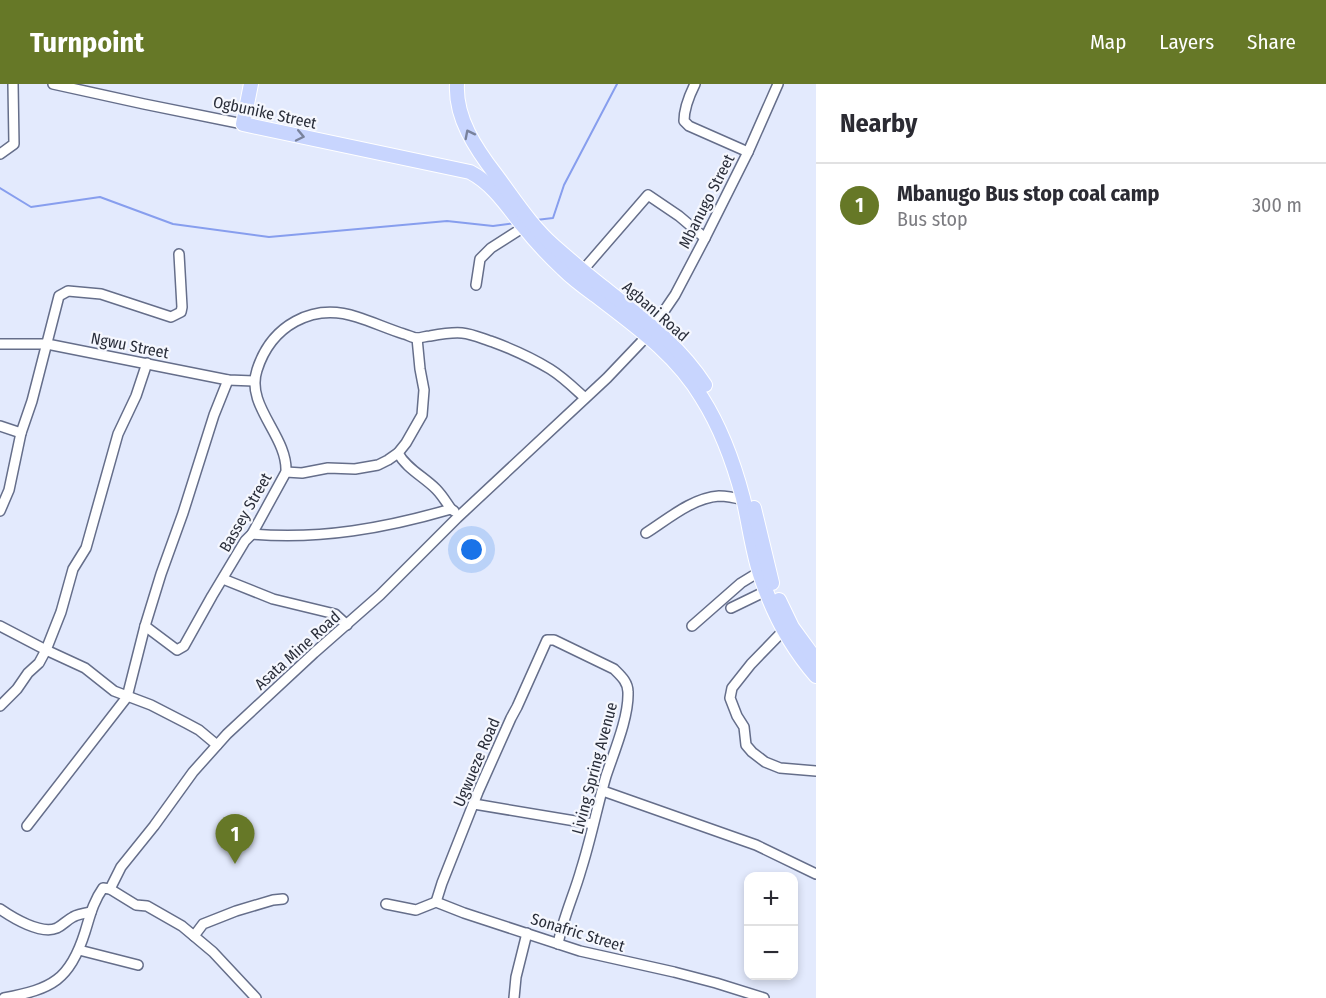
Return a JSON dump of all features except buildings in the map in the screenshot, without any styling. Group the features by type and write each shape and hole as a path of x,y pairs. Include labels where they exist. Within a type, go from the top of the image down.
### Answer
{"main road":[{"path":"243,124 251,84"},
{"name":"Agbani Road","path":"458,84 459,106 465,127 525,222 562,269 651,331 704,399 727,449 743,500 759,572 766,591 783,631 816,676"},
{"name":"Ogbunike Street","path":"243,124 470,172"},
{"path":"470,172 485,160"},
{"name":"Agbani Road","path":"470,172 489,185 525,222 692,366 724,419 740,458 771,580 792,627 816,660"}],"street":[{"path":"0,153 14,144 13,84"},
{"name":"Ogbunike Street","path":"53,84 243,124"},
{"path":"695,84 684,112 684,122 748,152"},
{"name":"Mbanugo Street","path":"651,331 675,295 705,238 748,152 778,84"},
{"path":"583,270 648,195 679,216 705,238"},
{"path":"476,285 480,259 525,222"},
{"path":"0,511 4,489 32,401 59,296 65,292 101,294 171,317 181,312 182,306 179,254"},
{"path":"254,381 262,357 281,331 300,318 319,313 334,313 354,316 417,338 464,333 491,342 550,369 585,398"},
{"name":"Asata Mine Road","path":"4,998 38,989 58,980 63,975 79,950 95,900 103,888 110,890 121,867 154,826 192,772 251,711 389,587 461,514 612,372 651,331"},
{"path":"286,472 302,473 328,468 355,470 378,465 398,453 422,415 424,390 417,338"},
{"name":"Ngwu Street","path":"0,344 47,344 228,380 254,381"},
{"path":"0,706 39,663 46,650 61,612 73,569 86,548 118,434 136,396 147,363"},
{"path":"27,826 127,697 145,626 208,433 228,380"},
{"name":"Bassey Street","path":"145,626 177,650 184,646 245,541 252,534 286,472 283,452 256,399 254,381"},
{"path":"0,426 21,433"},
{"path":"398,453 401,459 438,491 451,509 461,514"},
{"path":"645,533 690,505 710,498 721,496 743,500"},
{"path":"252,534 314,536 369,529 451,509"},
{"path":"692,626 741,583 759,572"},
{"path":"223,579 267,597 335,614 347,625"},
{"path":"732,608 766,591"},
{"path":"0,626 85,668 114,691 151,705 200,730 217,745"},
{"path":"783,631 751,664 730,691 732,708 744,727 746,745 758,757 780,768 816,771"},
{"name":"Living Spring Avenue","path":"551,639 614,669 627,684 628,689 625,717 558,944"},
{"name":"Ugwueze Road","path":"436,902 474,804 511,718 547,640 551,639"},
{"path":"603,790 756,845 816,874"},
{"path":"474,804 593,824"},
{"path":"110,890 136,904 147,906 182,926 213,952 256,998"},
{"path":"194,936 203,924 236,911 283,899"},
{"path":"386,904 417,910 436,902"},
{"name":"Sonafric Street","path":"436,902 580,951 716,983 764,998"},
{"path":"0,909 33,927 46,929 55,929 74,916 91,912"},
{"path":"514,998 516,977 527,933"},
{"path":"79,950 138,965"}],"waterway":[{"path":"536,220 553,218 564,185 617,84"},
{"path":"0,188 31,207 100,197 173,224 269,237 447,221 493,226 515,223"}],"place":[{"name":"Mbanugo Bus stop coal camp","path":"235,864"}]}
